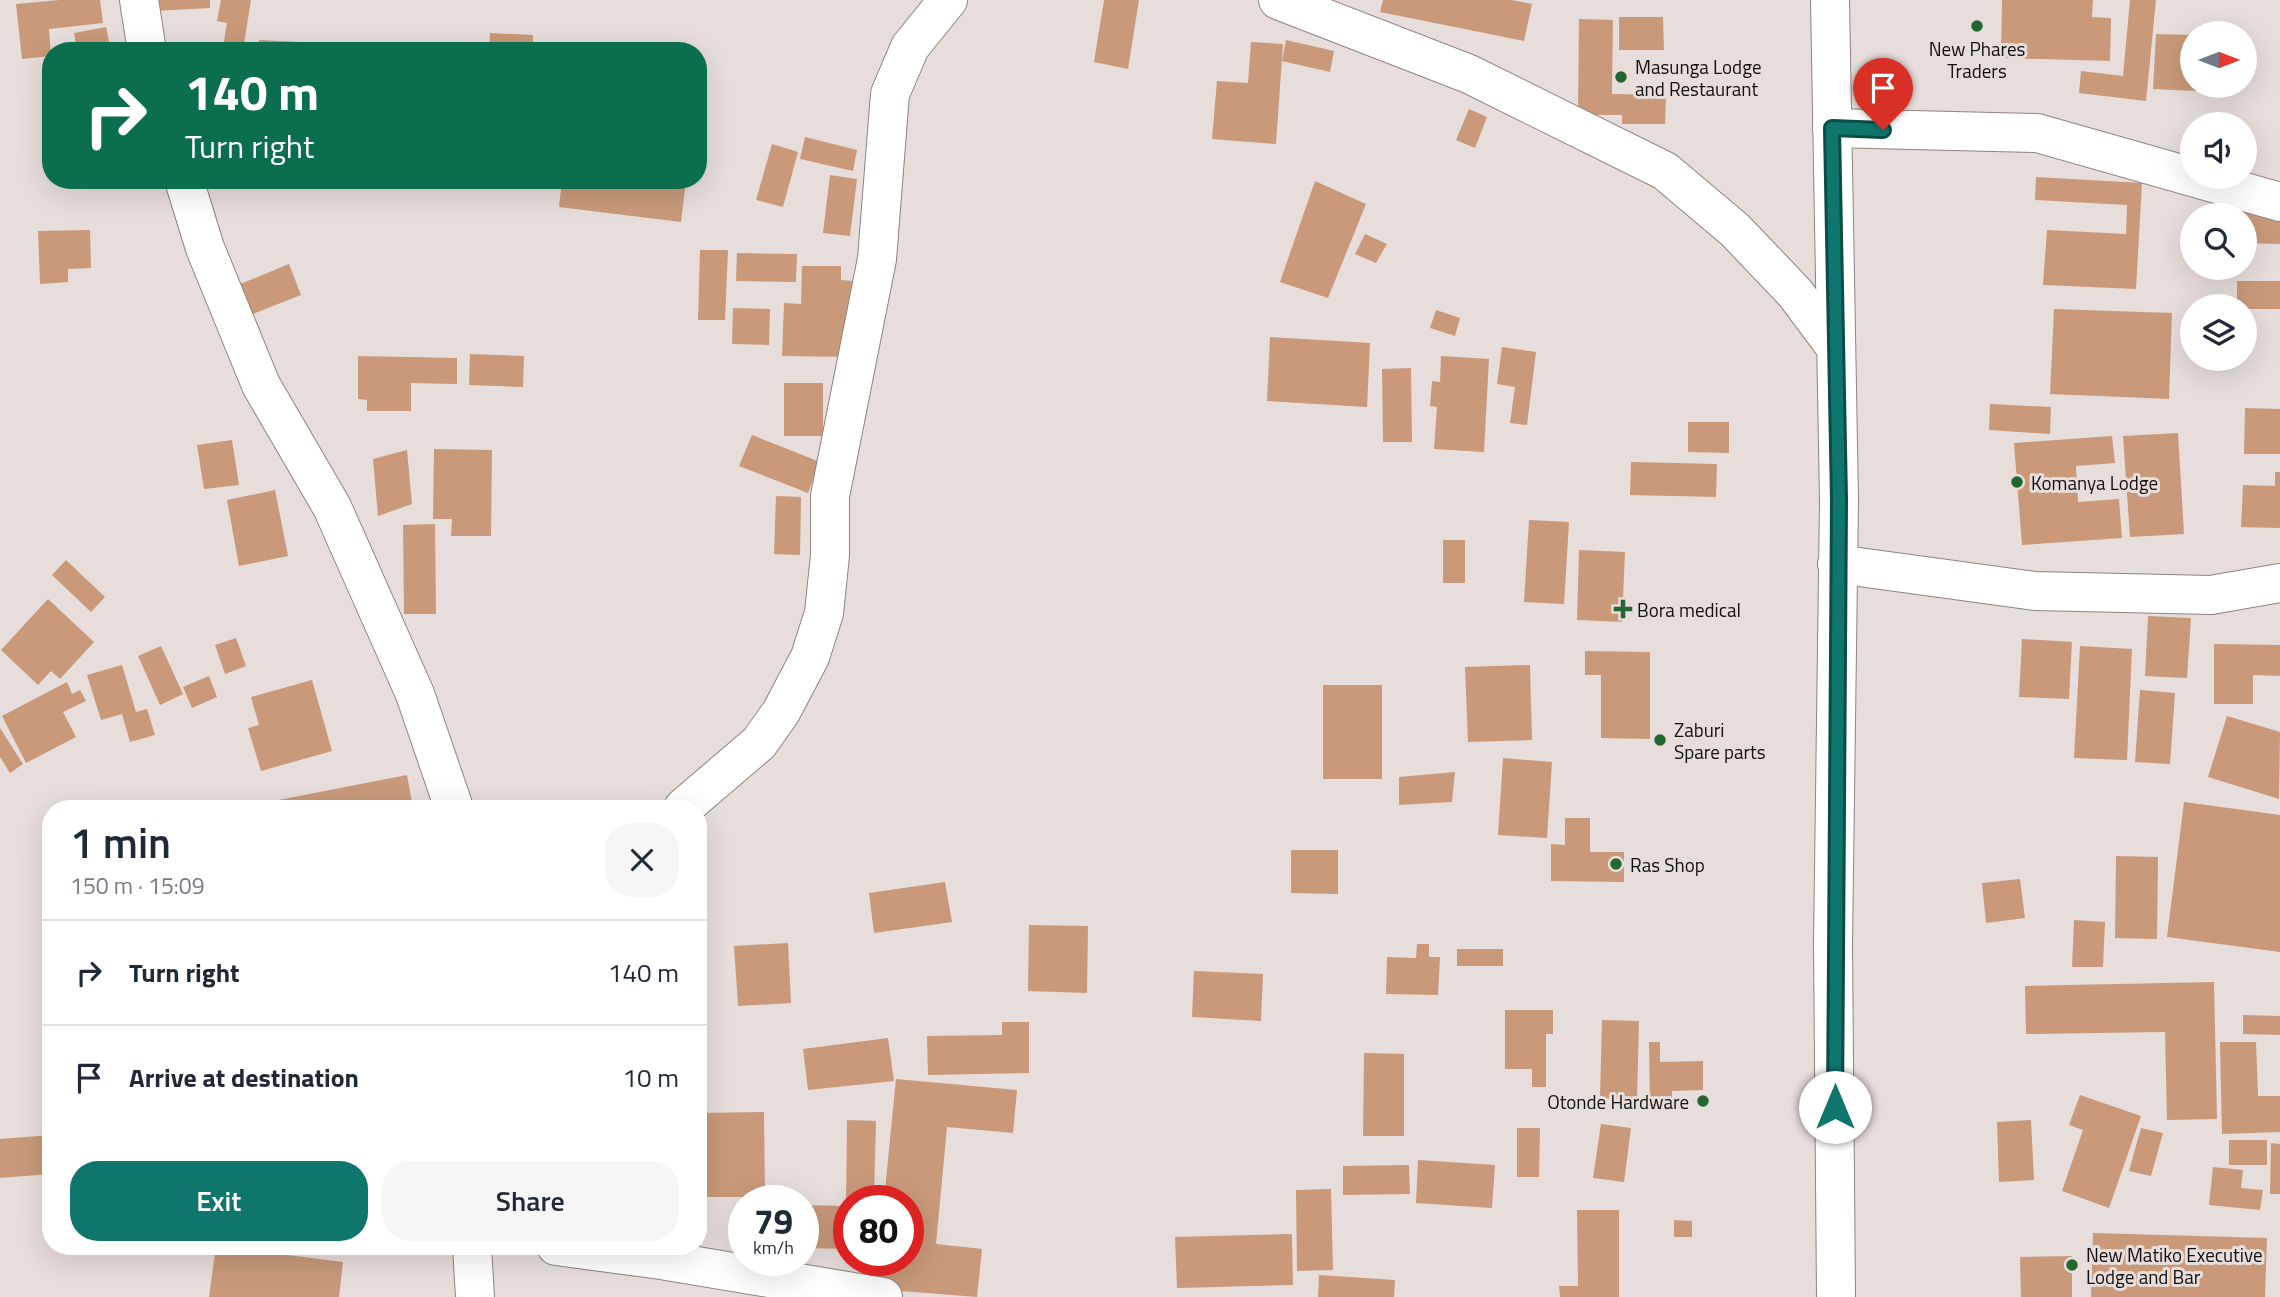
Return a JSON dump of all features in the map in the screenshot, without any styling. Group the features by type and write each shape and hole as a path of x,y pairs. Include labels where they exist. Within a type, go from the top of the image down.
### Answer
{"main road":[{"path":"139,0 146,42"},
{"path":"692,800 759,743 781,712 814,646 824,613 830,555 830,496 877,259 890,94 910,47 948,0"},
{"path":"1278,0 1469,74 1665,171 1752,248 1795,293 1836,348"},
{"path":"1829,0 1839,500 1833,931 1836,1297"},
{"path":"1832,128 2037,133 2280,202"},
{"path":"187,189 205,248 261,385 332,507 415,694 451,800"},
{"path":"1837,564 2035,591 2211,594 2280,583"},
{"path":"473,1255 475,1297"},
{"path":"624,1255 883,1297"}],"building":[{"path":"100,0 103,23 49,29 50,42 42,42 42,57 22,59 16,4"},
{"path":"154,0 210,0 210,8 154,11"},
{"path":"221,0 251,0 244,42 224,42 227,23 217,21"},
{"path":"1104,0 1139,0 1128,69 1094,62"},
{"path":"1383,0 1511,0 1532,4 1524,41 1380,12"},
{"path":"2002,0 2093,0 2092,17 2111,18 2110,61 2001,58"},
{"path":"2130,0 2156,0 2146,101 2079,93 2081,71 2123,76"},
{"path":"1619,17 1663,17 1664,50 1619,50"},
{"path":"1579,19 1613,20 1612,94 1666,95 1665,124 1622,124 1622,115 1578,115"},
{"path":"106,27 109,42 76,42 74,33"},
{"path":"490,33 533,35 533,42 490,42"},
{"path":"2156,34 2180,35 2180,90 2153,89"},
{"path":"259,40 302,42 259,42"},
{"path":"1286,40 1334,51 1330,72 1282,61"},
{"path":"1251,42 1283,44 1276,144 1212,139 1217,81 1248,83"},
{"path":"1469,109 1487,117 1475,148 1456,140"},
{"path":"805,137 857,150 853,171 800,159"},
{"path":"772,144 798,152 783,207 756,200"},
{"path":"830,175 857,179 850,236 823,233"},
{"path":"2036,177 2142,183 2136,289 2043,285 2047,230 2126,234 2127,205 2035,200"},
{"path":"1315,181 1366,204 1328,298 1280,282"},
{"path":"561,189 685,189 681,222 559,207"},
{"path":"2257,213 2280,213 2280,244 2257,243"},
{"path":"90,230 91,268 68,269 68,282 40,284 38,231"},
{"path":"1365,234 1387,244 1376,263 1355,254"},
{"path":"700,250 728,250 725,320 698,320"},
{"path":"737,253 797,254 796,282 736,281"},
{"path":"289,264 301,295 250,315 238,285"},
{"path":"802,266 841,266 841,280 852,281 850,357 782,356 784,303 801,304"},
{"path":"2237,281 2280,281 2280,309 2257,309 2257,294 2237,294"},
{"path":"733,308 770,309 769,345 732,344"},
{"path":"2054,309 2172,313 2169,399 2050,394"},
{"path":"1436,310 1460,318 1455,336 1430,328"},
{"path":"1270,337 1370,343 1367,407 1267,401"},
{"path":"1502,347 1536,352 1527,425 1510,423 1515,387 1497,384"},
{"path":"470,354 524,356 523,387 469,385"},
{"path":"358,356 457,358 457,384 411,383 411,411 367,411 367,400 358,399"},
{"path":"1441,356 1489,359 1484,452 1434,449 1437,407 1430,406 1432,381 1440,382"},
{"path":"1411,368 1412,442 1383,442 1382,369"},
{"path":"784,383 823,383 823,436 784,436"},
{"path":"1990,404 2051,407 2050,434 1989,430"},
{"path":"2245,408 2280,409 2280,454 2244,454"},
{"path":"1688,422 1729,422 1729,453 1688,452"},
{"path":"2178,433 2184,534 2130,537 2123,436"},
{"path":"752,435 820,462 808,493 739,466"},
{"path":"2112,436 2115,463 2076,466 2078,502 2119,499 2122,538 2022,545 2014,443"},
{"path":"232,440 239,485 204,489 197,445"},
{"path":"434,449 492,450 491,536 451,536 452,519 433,519"},
{"path":"407,450 412,504 378,516 373,459"},
{"path":"1631,462 1717,464 1716,497 1630,495"},
{"path":"2275,472 2280,472 2280,528 2241,527 2243,485 2275,486"},
{"path":"275,490 288,556 239,566 227,500"},
{"path":"776,496 801,497 800,555 774,554"},
{"path":"1529,520 1569,522 1564,604 1524,602"},
{"path":"435,524 436,614 404,614 403,525"},
{"path":"1443,540 1465,540 1465,583 1443,583"},
{"path":"1579,550 1625,552 1622,622 1577,620"},
{"path":"66,560 105,597 91,612 52,575"},
{"path":"48,599 94,642 60,679 51,671 38,685 1,650"},
{"path":"2148,616 2191,618 2187,678 2145,676"},
{"path":"236,638 246,666 225,674 215,645"},
{"path":"2022,639 2072,642 2069,699 2019,697"},
{"path":"2214,644 2280,645 2280,676 2253,675 2253,704 2214,704"},
{"path":"161,646 183,694 160,705 138,656"},
{"path":"2080,646 2132,649 2127,760 2074,758"},
{"path":"1585,651 1650,652 1650,739 1601,738 1601,675 1585,675"},
{"path":"122,665 136,712 147,709 155,735 130,742 122,714 101,720 87,675"},
{"path":"1530,665 1532,740 1468,742 1465,667"},
{"path":"209,676 217,697 192,708 183,687"},
{"path":"312,680 332,751 261,771 248,728 259,725 251,697"},
{"path":"67,682 72,694 80,690 86,701 63,712 76,737 26,763 2,716"},
{"path":"1323,685 1382,685 1382,779 1323,779"},
{"path":"2140,690 2175,693 2170,764 2135,762"},
{"path":"2227,716 2280,732 2279,799 2208,777"},
{"path":"0,728 23,764 10,773 0,757"},
{"path":"1503,758 1552,762 1547,838 1498,835"},
{"path":"1455,772 1452,802 1399,805 1399,777"},
{"path":"407,775 412,800 278,800"},
{"path":"2184,802 2280,815 2280,952 2167,937"},
{"path":"1565,818 1590,818 1590,852 1624,852 1624,882 1551,881 1551,844 1565,845"},
{"path":"1291,850 1338,850 1338,894 1291,893"},
{"path":"2116,856 2158,857 2157,939 2115,938"},
{"path":"2020,879 2025,918 1986,923 1982,883"},
{"path":"945,882 952,922 874,933 869,893"},
{"path":"2074,920 2105,922 2103,967 2072,967"},
{"path":"1029,925 1088,926 1087,993 1028,991"},
{"path":"788,943 791,1003 738,1006 734,946"},
{"path":"1417,944 1429,944 1429,957 1440,957 1438,995 1386,994 1387,957 1416,958"},
{"path":"1457,949 1503,949 1503,966 1457,966"},
{"path":"1194,971 1263,974 1261,1021 1192,1017"},
{"path":"2214,982 2217,1119 2167,1120 2165,1032 2026,1034 2025,986"},
{"path":"1505,1010 1553,1010 1553,1034 1546,1034 1546,1087 1532,1087 1532,1069 1505,1069"},
{"path":"2243,1015 2280,1016 2280,1035 2243,1034"},
{"path":"1602,1020 1639,1021 1637,1100 1600,1098"},
{"path":"1002,1022 1029,1022 1029,1073 928,1075 927,1036 1002,1035"},
{"path":"888,1038 894,1081 808,1090 803,1049"},
{"path":"1649,1042 1660,1042 1660,1062 1703,1061 1703,1090 1672,1091 1672,1101 1650,1102"},
{"path":"2220,1042 2256,1042 2258,1096 2280,1096 2280,1132 2222,1134"},
{"path":"1364,1053 1404,1054 1404,1136 1363,1136"},
{"path":"896,1079 1017,1090 1013,1133 947,1127 936,1244 982,1249 977,1297 876,1289 877,1276 924,1276 924,1185 885,1185"},
{"path":"2080,1095 2141,1116 2109,1208 2062,1191 2083,1130 2069,1125"},
{"path":"764,1112 765,1185 728,1185 728,1197 707,1197 707,1113"},
{"path":"847,1120 876,1121 874,1185 846,1185"},
{"path":"2031,1120 2034,1180 1999,1182 1997,1122"},
{"path":"1601,1124 1631,1128 1624,1182 1593,1178"},
{"path":"1517,1128 1540,1128 1539,1177 1517,1177"},
{"path":"2141,1128 2163,1133 2151,1176 2129,1171"},
{"path":"42,1136 42,1175 0,1178 0,1139"},
{"path":"2229,1140 2267,1140 2267,1165 2229,1165"},
{"path":"2271,1143 2280,1144 2280,1194 2270,1194"},
{"path":"1418,1160 1495,1165 1492,1208 1416,1203"},
{"path":"1409,1165 1410,1194 1343,1195 1343,1166"},
{"path":"2213,1167 2243,1170 2241,1188 2263,1190 2260,1210 2209,1205"},
{"path":"1331,1189 1333,1270 1297,1271 1296,1190"},
{"path":"819,1205 833,1206 833,1249 819,1248"},
{"path":"1577,1210 1619,1210 1619,1297 1560,1297 1559,1286 1578,1286"},
{"path":"1674,1220 1692,1221 1692,1237 1674,1237"},
{"path":"2093,1233 2267,1238 2265,1297 2091,1297"},
{"path":"1292,1234 1293,1285 1177,1288 1175,1237"},
{"path":"215,1255 287,1255 343,1262 339,1297 209,1297"},
{"path":"2072,1256 2072,1297 2021,1297 2020,1257"},
{"path":"1319,1275 1395,1280 1394,1297 1318,1297"}],"place":[{"name":"New Phares Traders","path":"1977,26"},
{"name":"Masunga Lodge and Restaurant","path":"1621,77"},
{"name":"Komanya Lodge","path":"2017,482"},
{"name":"Bora medical","path":"1623,609"},
{"name":"Zaburi Spare parts","path":"1660,740"},
{"name":"Ras Shop","path":"1616,864"},
{"name":"Otonde Hardware","path":"1703,1101"},
{"name":"New Matiko Executive Lodge and Bar","path":"2072,1265"}],"route":[{"path":"1835,1107 1834,890 1839,500 1832,128 1883,130"}]}
